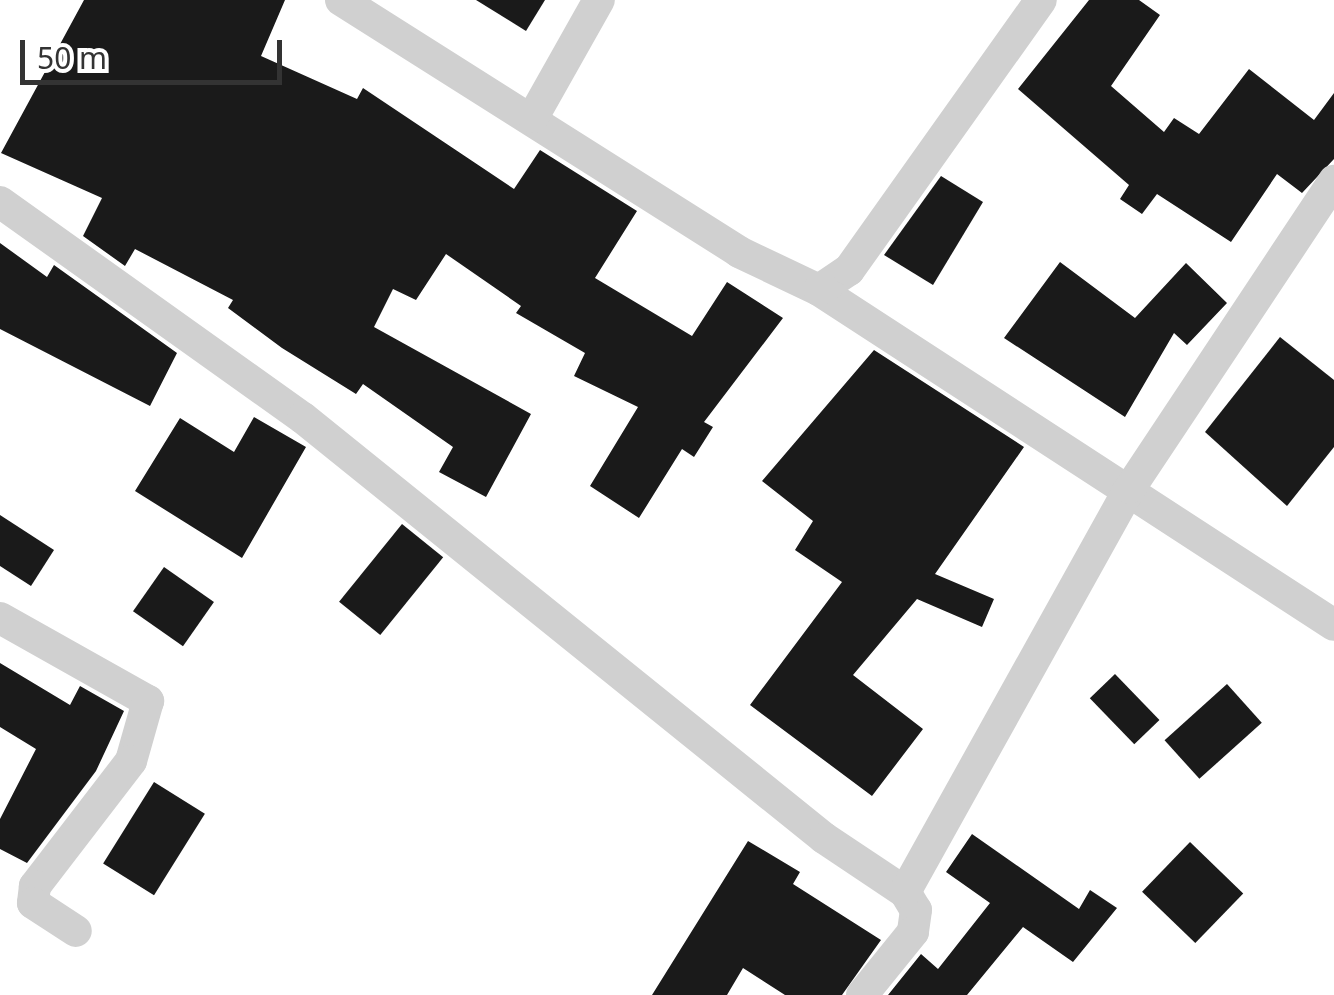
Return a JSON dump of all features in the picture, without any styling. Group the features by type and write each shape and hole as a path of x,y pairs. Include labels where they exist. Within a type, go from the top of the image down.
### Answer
{"street":[{"path":"341,0 533,118 739,252 819,290 1130,488 1334,624"},
{"path":"533,118 600,0"},
{"path":"819,290 859,257 1041,0"},
{"path":"905,892 1130,488 1334,181"},
{"path":"0,202 303,418 824,838 905,892 916,910 913,932 862,995"},
{"path":"0,618 148,701 131,760 35,886 33,903 76,931"}],"building":[{"path":"84,0 285,0 261,56 357,99 363,88 514,189 540,150 637,211 595,278 692,336 727,282 783,318 704,422 713,427 694,457 682,449 639,518 590,486 638,407 574,376 585,353 516,313 521,306 446,254 416,300 393,289 374,327 531,414 486,497 439,472 453,447 363,384 356,394 282,348 228,308 233,300 135,249 125,266 83,236 102,198 1,153"},
{"path":"476,0 545,0 526,31"},
{"path":"1089,0 1139,0 1160,15 1111,86 1164,132 1174,118 1199,134 1249,69 1314,120 1334,93 1334,159 1302,193 1277,174 1231,242 1157,194 1142,214 1120,199 1129,185 1018,89"},
{"path":"941,176 983,202 933,285 884,255"},
{"path":"0,243 47,277 54,265 177,353 150,406 0,329"},
{"path":"1060,262 1135,318 1186,263 1227,303 1187,345 1174,333 1125,417 1004,338"},
{"path":"1280,337 1334,380 1334,447 1287,506 1205,432"},
{"path":"874,350 1024,447 935,574 994,599 982,627 917,599 853,675 923,729 872,796 750,705 842,582 795,550 813,521 762,481"},
{"path":"254,417 306,447 242,558 135,491 180,418 234,452"},
{"path":"0,515 54,550 31,586 0,566"},
{"path":"402,524 443,557 380,635 339,602"},
{"path":"164,567 214,602 183,646 133,611"},
{"path":"0,663 70,705 80,686 124,711 96,771 27,863 0,849 0,819 36,749 0,727"},
{"path":"1115,674 1159,720 1134,744 1090,698"},
{"path":"1227,684 1262,723 1199,779 1165,740"},
{"path":"154,782 205,814 154,895 103,863"},
{"path":"972,834 1079,909 1090,890 1117,908 1073,962 1023,927 967,995 888,995 921,954 938,969 990,903 946,872"},
{"path":"748,841 800,872 793,884 881,940 842,995 785,995 743,968 727,995 652,995"},
{"path":"1190,842 1243,893 1195,943 1142,892"}]}
